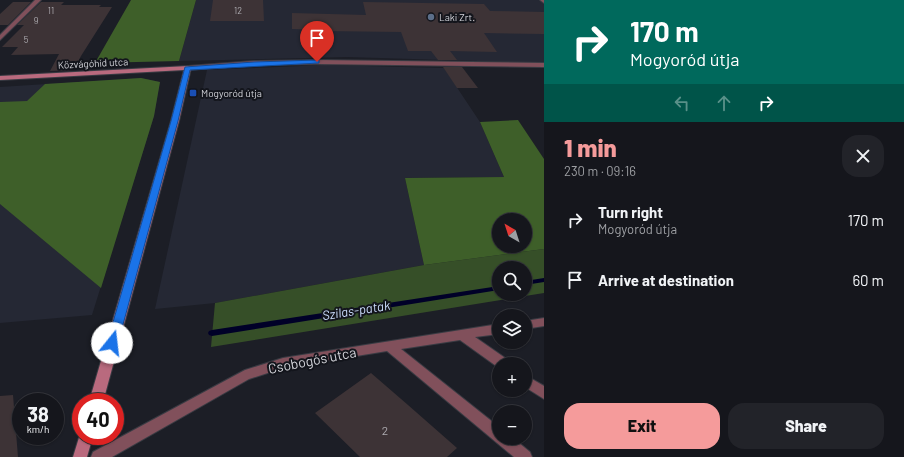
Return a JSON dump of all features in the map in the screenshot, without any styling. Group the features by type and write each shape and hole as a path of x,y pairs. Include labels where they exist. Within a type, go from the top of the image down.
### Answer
{"street":[{"path":"0,38 38,0"},
{"path":"99,393 175,121 188,68 254,63 317,62 544,65"},
{"name":"Közvágóhíd utca","path":"0,78 188,68"},
{"path":"532,324 544,322"},
{"name":"Csobogós utca","path":"98,457 245,375 283,364 492,331"},
{"path":"462,335 493,357"},
{"path":"390,347 492,430"},
{"path":"532,385 544,393"},
{"path":"80,457 83,445"},
{"path":"510,445 525,457"}],"shaded area":[{"path":"196,0 544,0 544,63 347,57 179,61"},
{"path":"325,65 444,68 480,122 504,177 405,178 424,265 215,303 155,309 207,70"},
{"path":"141,78 160,82 154,116 92,315 0,323 0,87"}],"green space":[{"path":"131,0 196,0 179,61 95,63"},
{"path":"141,78 160,82 154,116 101,288 0,204 0,102 27,101 45,84"},
{"path":"518,120 544,159 544,249 532,251 532,213 492,213 492,253 514,253 424,265 405,178 504,177 480,122"},
{"path":"544,249 544,293 532,295 532,261 492,261 492,301 495,301 211,347 215,303 424,265 514,253 532,253 532,251"}],"building":[{"path":"213,0 263,0 264,21 210,21"},
{"path":"13,2 31,2 8,25 0,25 0,14"},
{"path":"41,2 64,2 61,5 101,5 99,7 112,7 81,56 74,70 50,71 59,54 11,55 18,47 2,47 24,25 17,25"},
{"name":"Laki Zrt.","path":"363,2 484,4 490,11 544,12 544,34 484,33 497,52 450,51 457,60 438,60 431,51 408,51 401,32 292,29 292,13 366,15"},
{"path":"443,67 462,67 478,88 457,88"},
{"path":"371,373 457,448 447,457 360,457 315,413"},
{"path":"12,395 12,445 17,445 18,457 0,457 0,396"}],"waterway":[{"name":"Szilas-patak","path":"532,282 544,280"},
{"name":"Szilas-patak","path":"212,333 492,289"}],"place":[{"name":"Laki Zrt.","path":"431,17"},
{"name":"Mogyoród útja","path":"193,93"}],"route":[{"path":"112,343 175,121 188,68 254,63 317,62"}]}
